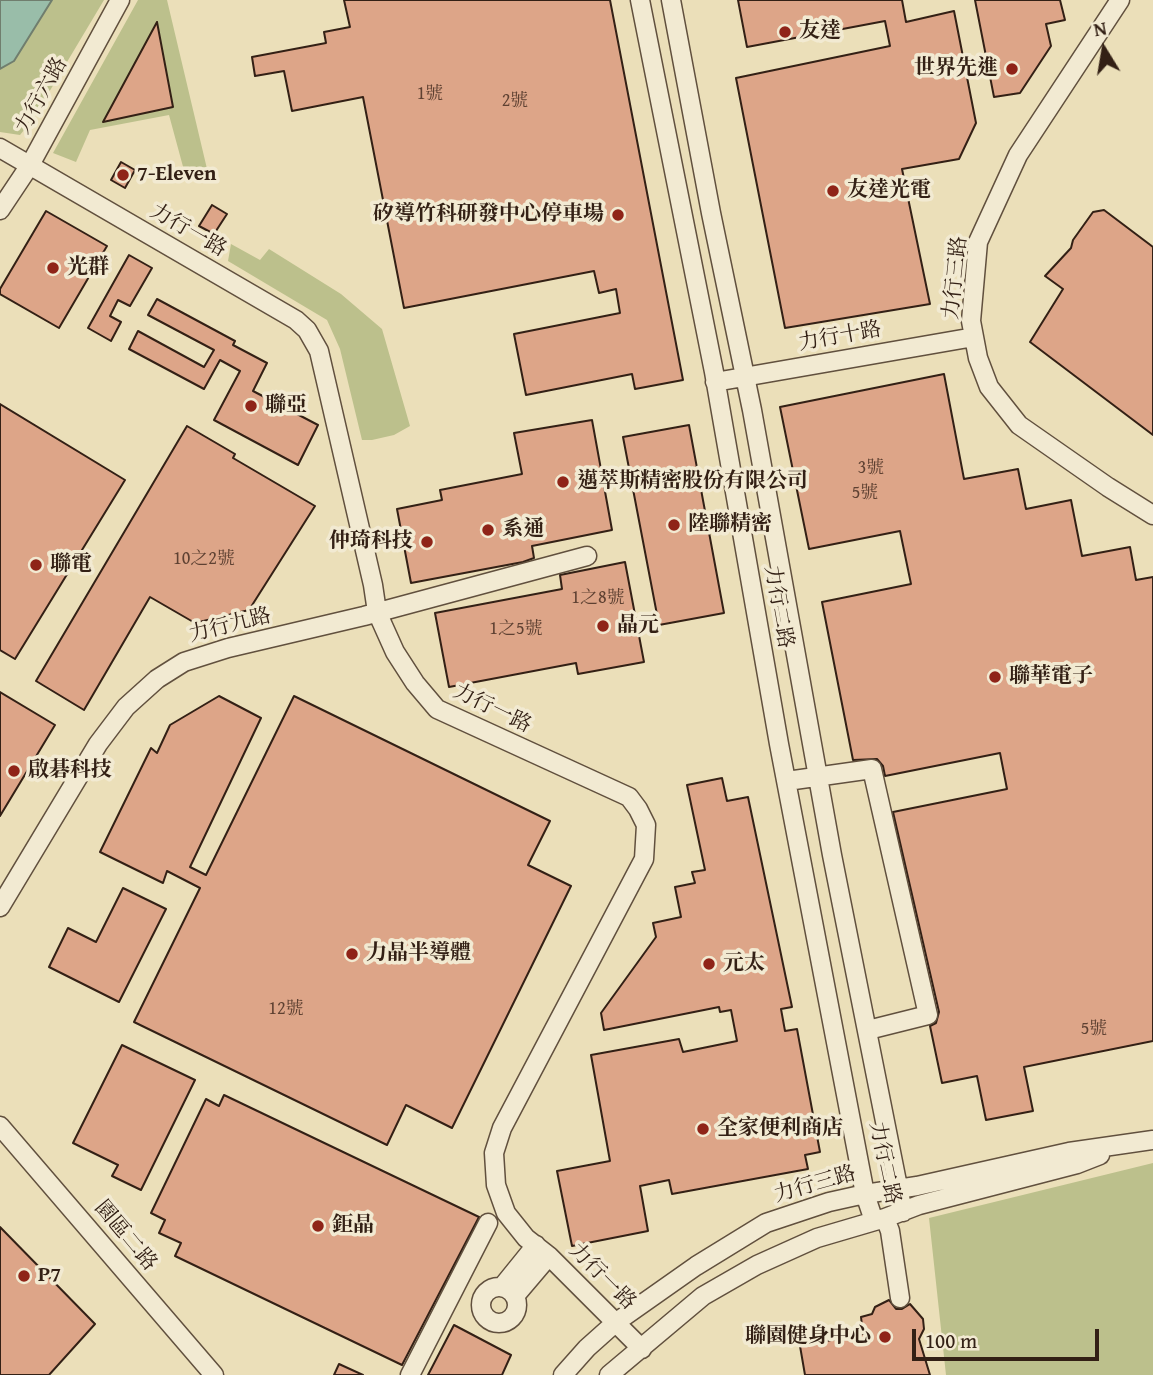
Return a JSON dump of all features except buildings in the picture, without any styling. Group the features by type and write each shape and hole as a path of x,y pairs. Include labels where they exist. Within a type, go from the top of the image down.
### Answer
{"street":[{"name":"力行六路","path":"0,210 30,165 120,0"},
{"name":"力行二路","path":"640,0 715,382 787,781 866,1194 887,1217 898,1188 671,0"},
{"name":"力行三路","path":"1120,0 1018,155 978,242 971,321 989,387 1019,425 1153,515"},
{"path":"653,62 681,56"},
{"name":"力行一路","path":"0,148 296,320 307,331 319,351 377,612 395,653 426,699 437,709 629,797 638,809 646,825 644,859 502,1128 495,1153 496,1185 506,1213 526,1238 642,1349"},
{"name":"力行十路","path":"715,382 974,337"},
{"name":"力行九路","path":"0,907 99,744 126,707 157,680 184,662 217,651 587,556"},
{"path":"787,781 872,769 929,1015 868,1030"},
{"name":"園區二路","path":"0,1126 214,1375"},
{"name":"力行三路","path":"563,1375 587,1348 615,1323 696,1266 766,1223 829,1202 866,1194 917,1186 1069,1152 1153,1140"},
{"name":"力行三路","path":"609,1375 703,1296 757,1265 817,1238 919,1205 1077,1164 1126,1145"},
{"path":"887,1217 900,1298"},
{"path":"410,1375 488,1223"},
{"path":"509,1291 542,1251"},
{"path":"458,1283 482,1299"},
{"path":"489,1290 509,1291 516,1308 514,1314 502,1322 495,1322 484,1315 481,1308 482,1299 489,1290"}],"shaded area":[{"path":"0,0 104,0 33,119 20,135 0,132"},
{"path":"0,0 52,0 14,61 0,69"},
{"path":"138,0 167,0 208,173 185,174 169,115 90,130 76,162 53,153"},
{"path":"231,244 260,260 269,249 341,294 382,329 410,426 394,435 362,440 340,349 327,320 228,261"},
{"path":"1153,1163 1153,1375 946,1375 929,1218"}],"place":[{"name":"友達","path":"785,32"},
{"name":"世界先進","path":"1012,69"},
{"name":"7-Eleven","path":"123,175"},
{"name":"友達光電","path":"833,191"},
{"name":"矽導竹科研發中心停車場","path":"618,215"},
{"name":"光群","path":"53,268"},
{"name":"聯亞","path":"251,406"},
{"name":"邁萃斯精密股份有限公司","path":"563,482"},
{"name":"陸聯精密","path":"674,525"},
{"name":"系通","path":"488,530"},
{"name":"仲琦科技","path":"427,542"},
{"name":"聯電","path":"36,565"},
{"name":"晶元","path":"603,626"},
{"name":"聯華電子","path":"995,677"},
{"name":"啟碁科技","path":"14,771"},
{"name":"力晶半導體","path":"352,954"},
{"name":"元太","path":"709,964"},
{"name":"全家便利商店","path":"703,1129"},
{"name":"鉅晶","path":"318,1226"},
{"name":"P7","path":"24,1276"},
{"name":"聯園健身中心","path":"885,1337"}]}
